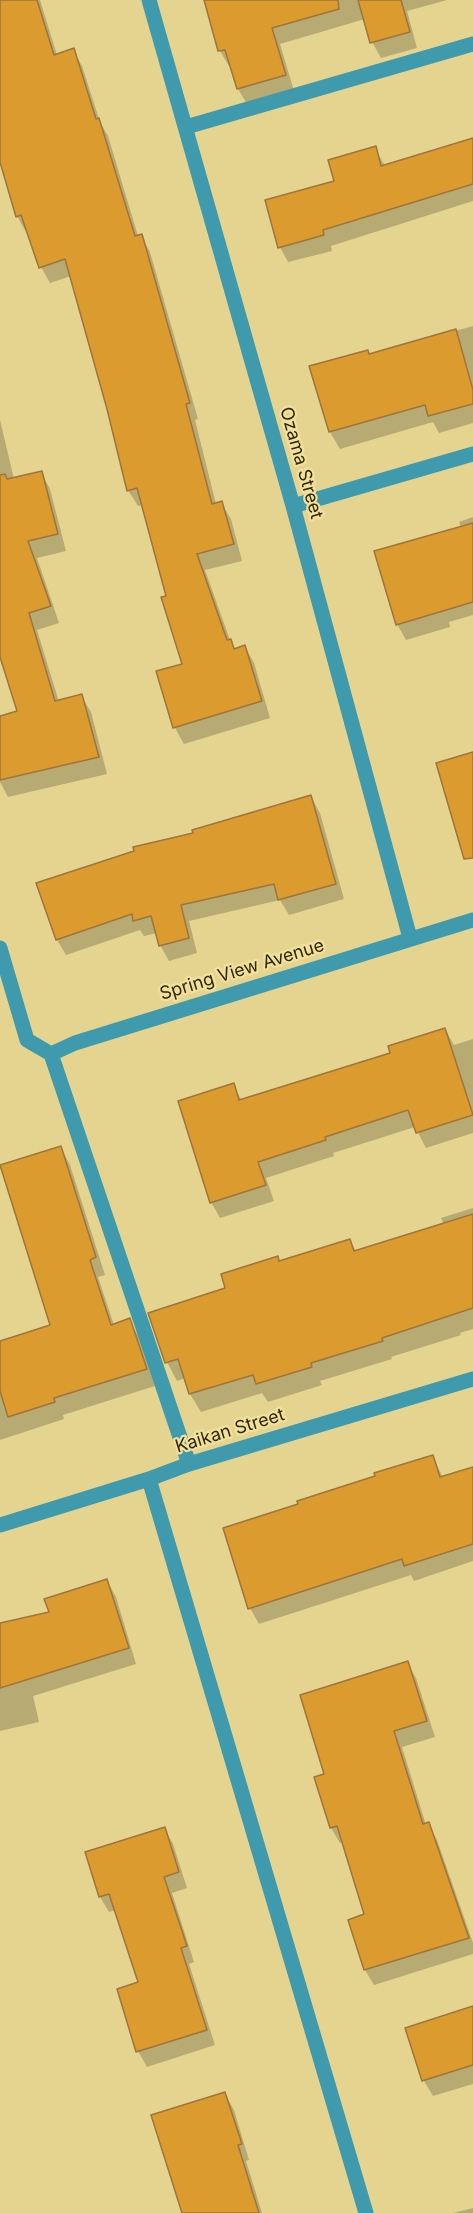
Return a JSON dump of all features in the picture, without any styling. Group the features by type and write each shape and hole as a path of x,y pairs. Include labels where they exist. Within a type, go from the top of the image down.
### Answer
{"street":[{"name":"Ozama Street","path":"149,0 293,506 410,938"},
{"path":"186,127 473,44"},
{"path":"293,506 473,454"},
{"name":"Spring View Avenue","path":"51,1054 75,1043 473,920"},
{"path":"0,948 27,1040 51,1054 189,1464"},
{"name":"Kaikan Street","path":"0,1525 189,1464 473,1379"},
{"path":"148,1479 366,2213"}],"building":[{"path":"0,0 37,0 54,55 74,48 96,119 99,118 135,236 142,234 190,403 186,404 212,504 222,501 234,544 197,554 227,640 231,639 234,649 245,645 262,701 173,728 156,671 182,664 161,597 166,596 137,488 127,491 107,409 65,259 39,268 21,215 16,217 0,162"},
{"path":"204,0 338,0 339,9 272,28 286,75 237,89 225,50 218,51"},
{"path":"358,0 401,0 410,32 370,43"},
{"path":"473,138 473,184 323,230 324,235 278,248 265,200 334,181 328,160 376,146 381,166"},
{"path":"456,329 473,390 473,404 428,416 425,405 329,432 309,366 368,350 369,354"},
{"path":"42,471 58,534 28,541 51,606 29,613 55,701 82,694 99,757 0,780 0,716 17,711 0,657 0,475 5,474 7,479"},
{"path":"473,523 473,602 396,625 374,551"},
{"path":"473,752 473,858 464,859 436,763"},
{"path":"311,795 336,884 278,900 274,884 181,905 189,938 159,946 151,916 133,921 132,914 56,940 36,883 134,851 133,847 193,833 192,830"},
{"path":"445,1028 473,1115 416,1133 408,1110 325,1137 326,1140 258,1162 266,1185 210,1203 178,1101 234,1083 239,1100 390,1053 388,1046"},
{"path":"61,1146 96,1257 90,1260 111,1325 130,1318 147,1369 54,1398 55,1402 8,1417 0,1391 0,1341 50,1325 0,1165"},
{"path":"473,1214 473,1308 382,1338 383,1341 311,1363 312,1367 256,1384 253,1375 189,1394 178,1359 165,1363 148,1313 225,1288 221,1274 278,1256 279,1261 350,1239 354,1251"},
{"path":"433,1455 440,1477 473,1467 473,1544 404,1566 402,1559 248,1609 223,1528 375,1476 374,1473"},
{"path":"107,1579 129,1648 0,1688 0,1623 49,1612 44,1599"},
{"path":"408,1661 427,1721 394,1731 423,1824 429,1822 469,1938 364,1970 348,1920 364,1914 337,1826 330,1828 314,1777 324,1774 300,1695"},
{"path":"165,1827 179,1872 164,1877 187,1946 181,1948 207,2030 136,2052 117,1989 138,1982 109,1894 99,1897 85,1852"},
{"path":"473,2006 473,2065 422,2081 405,2028"},
{"path":"225,2092 242,2144 238,2145 259,2213 182,2213 151,2115"}]}
